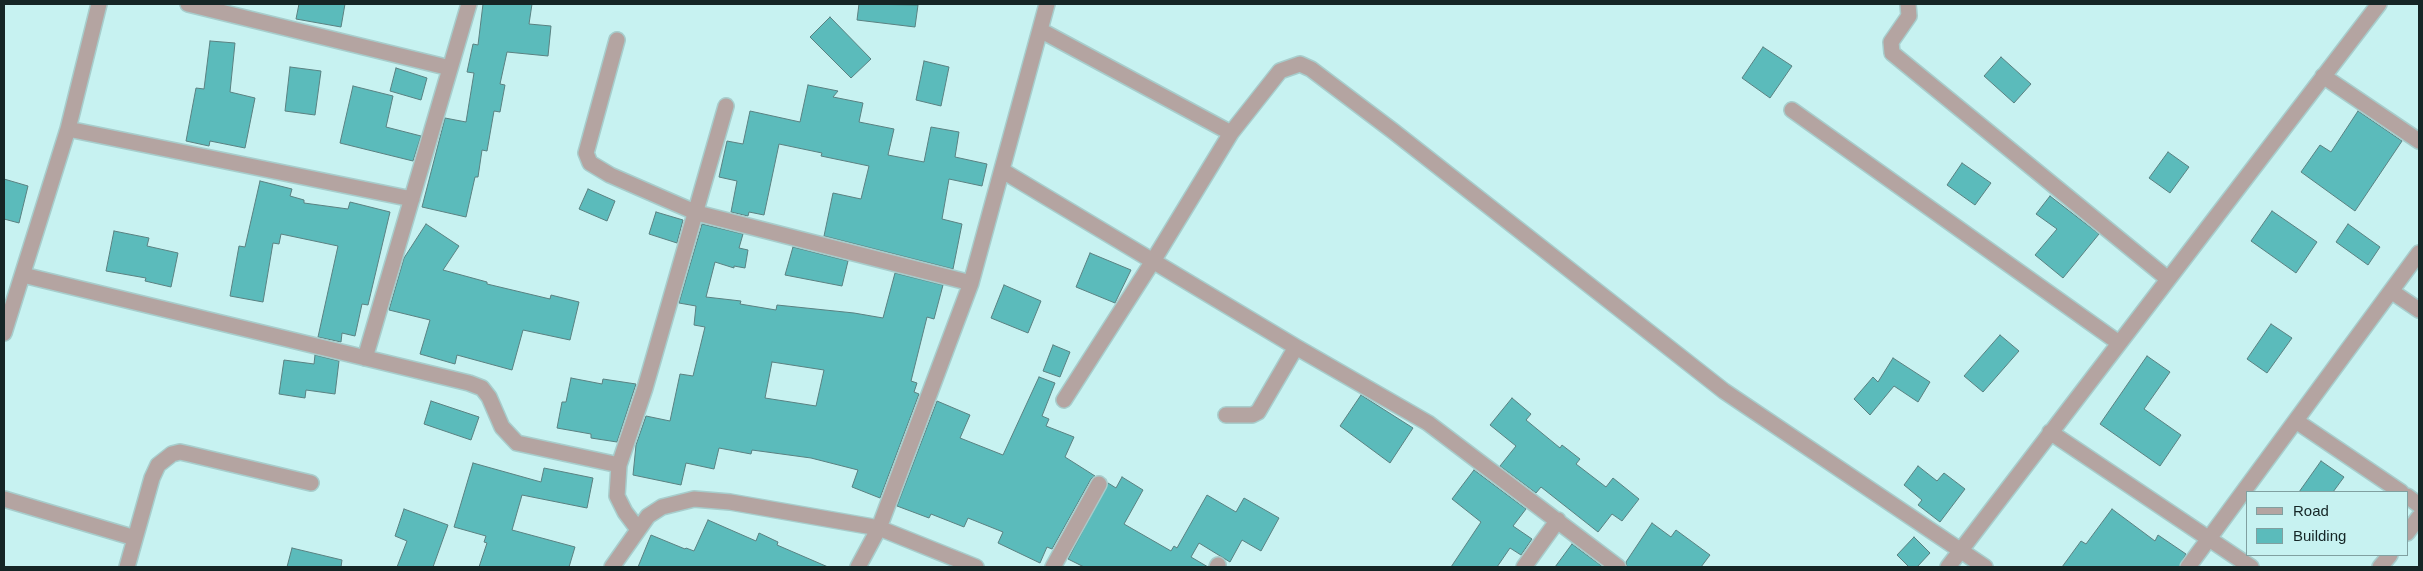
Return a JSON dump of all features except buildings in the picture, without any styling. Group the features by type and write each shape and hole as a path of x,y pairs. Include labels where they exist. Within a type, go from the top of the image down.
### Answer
{"street":[{"path":"4,333 68,129 99,4"},
{"path":"188,4 450,68"},
{"path":"365,358 469,4"},
{"path":"858,567 879,528 971,283 1047,4"},
{"path":"1908,4 1910,16 1891,42 1892,53 2168,279"},
{"path":"1948,567 2379,4"},
{"path":"1040,30 1231,133"},
{"path":"617,40 586,153 590,162 610,175 697,213 971,283"},
{"path":"1064,400 1153,261 1231,133 1280,71 1300,64 1311,68 1724,391 1985,567"},
{"path":"2323,76 2419,141"},
{"path":"637,528 616,496 619,465 645,388 697,213 726,106"},
{"path":"1792,110 2119,343"},
{"path":"68,129 412,199"},
{"path":"1002,171 1296,347 1434,427 1618,567"},
{"path":"2188,567 2419,253"},
{"path":"23,275 469,383 482,388 489,397 502,427 517,443 619,465"},
{"path":"2391,291 2419,310"},
{"path":"1226,415 1252,415 1258,412 1296,347"},
{"path":"2296,421 2399,491"},
{"path":"2050,432 2251,567"},
{"path":"127,567 152,478 158,465 172,454 180,452 311,483"},
{"path":"1053,567 1100,484"},
{"path":"2408,497 2419,505"},
{"path":"4,499 136,538"},
{"path":"612,567 637,528 648,516 662,507 694,499 730,502 879,528 976,567"},
{"path":"2408,532 2419,517"},
{"path":"1524,567 1558,520"},
{"path":"2380,567 2389,556"}]}
